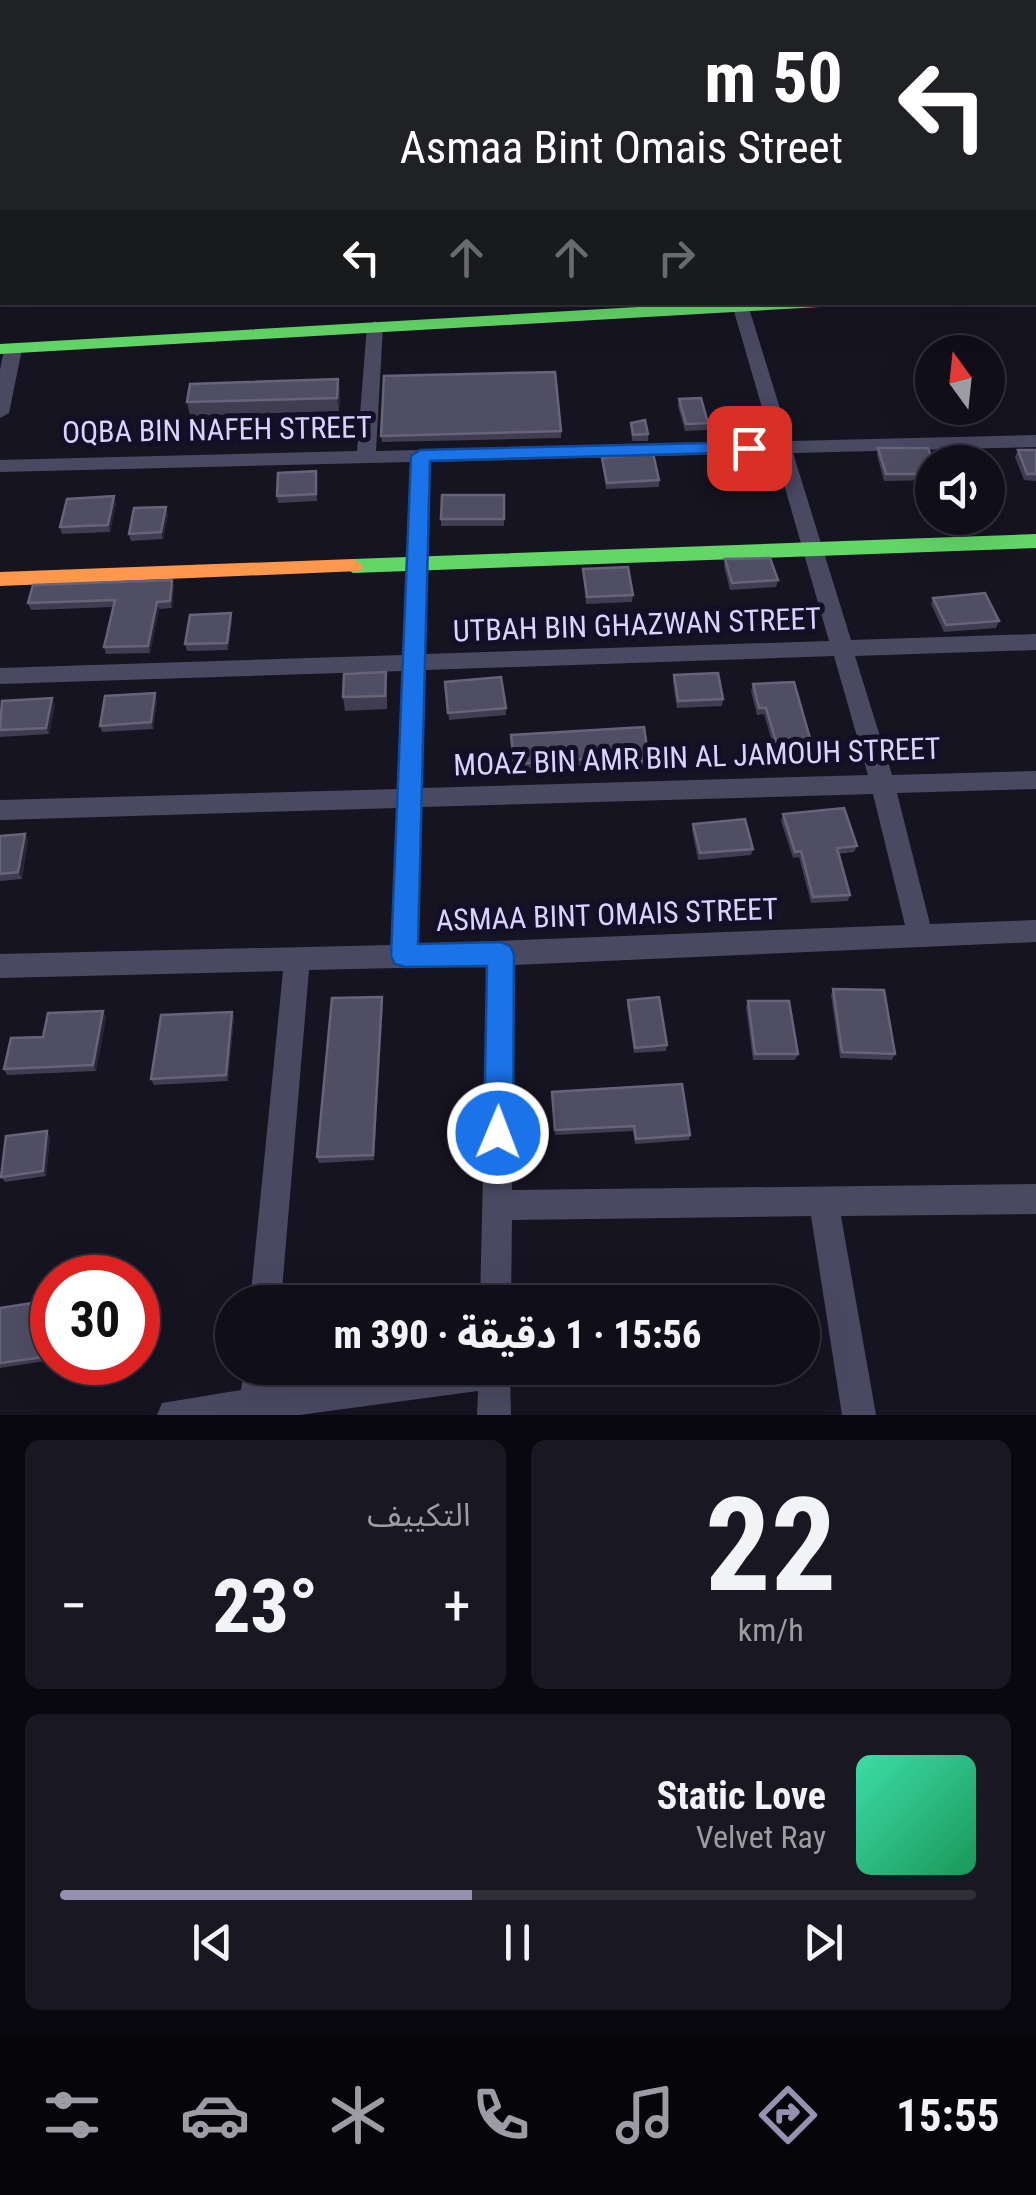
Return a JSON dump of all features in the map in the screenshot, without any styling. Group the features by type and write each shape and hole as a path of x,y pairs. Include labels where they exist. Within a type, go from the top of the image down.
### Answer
{"main road":[{"path":"4,343 449,305"},
{"path":"4,343 780,305"},
{"path":"0,579 1036,541"}],"street":[{"path":"741,308 786,447 883,785 920,934"},
{"path":"366,457 375,326"},
{"path":"0,413 4,343"},
{"name":"OQBA BIN NAFEH STREET","path":"0,466 1036,441"},
{"path":"405,956 420,456"},
{"name":"UTBAH BIN GHAZWAN STREET","path":"0,676 1036,642"},
{"name":"MOAZ BIN AMR BIN AL JAMOUH STREET","path":"0,810 1036,780"},
{"name":"ASMAA BINT OMAIS STREET","path":"0,966 501,954 1036,932"},
{"path":"496,1285 501,954"},
{"path":"268,1285 297,958"},
{"path":"497,1205 1036,1199"},
{"path":"823,1201 859,1415"},
{"path":"256,1404 258,1385"},
{"path":"174,1415 389,1385"},
{"path":"494,1385 494,1415"}],"building":[{"path":"555,372 561,431 381,436 384,376"},
{"path":"338,379 337,398 187,402 190,384"},
{"path":"701,398 708,423 686,424 679,399"},
{"path":"645,420 648,434 633,435 631,423"},
{"path":"878,448 915,448 915,474 886,474"},
{"path":"1018,450 1036,450 1036,474 1027,474"},
{"path":"653,453 659,480 607,483 602,458"},
{"path":"316,471 316,494 277,496 278,473"},
{"path":"442,495 504,495 504,519 441,519"},
{"path":"114,496 108,525 60,527 67,499"},
{"path":"166,507 161,532 129,534 134,508"},
{"path":"770,558 778,580 732,583 725,559"},
{"path":"628,567 633,595 587,597 583,569"},
{"path":"172,580 170,601 157,602 148,646 104,647 115,600 28,603 33,585"},
{"path":"985,593 999,621 946,625 933,598"},
{"path":"231,613 227,643 185,644 190,615"},
{"path":"386,672 385,696 343,697 344,674"},
{"path":"718,673 723,699 678,701 674,675"},
{"path":"501,677 506,708 448,713 445,682"},
{"path":"794,682 813,749 779,752 766,708 759,708 753,684"},
{"path":"155,693 151,722 100,726 105,696"},
{"path":"52,698 46,728 0,730 2,701"},
{"path":"644,727 649,761 599,763 599,758 514,764 511,735"},
{"path":"844,808 857,846 837,848 850,895 813,897 801,851 795,852 783,814"},
{"path":"745,819 753,849 700,853 693,824"},
{"path":"25,834 18,872 0,874 0,836"},
{"path":"833,989 884,990 895,1054 842,1052"},
{"path":"382,997 373,1155 317,1157 332,998"},
{"path":"659,997 667,1045 635,1048 628,1000"},
{"path":"748,1001 789,1001 798,1054 755,1054"},
{"path":"103,1011 93,1065 4,1069 11,1038 43,1037 48,1013"},
{"path":"232,1012 226,1075 151,1079 161,1015"},
{"path":"682,1084 690,1135 636,1139 634,1126 555,1130 552,1092"},
{"path":"47,1131 43,1171 1,1177 6,1136"},
{"path":"30,1303 30,1359 0,1363 0,1308"}],"traffic: fast":[{"path":"0,349 768,305"},
{"path":"353,566 1036,541"}],"traffic: slow":[{"path":"0,579 353,566"}],"route":[{"path":"498,1133 501,954 405,956 420,456 749,448"}]}
